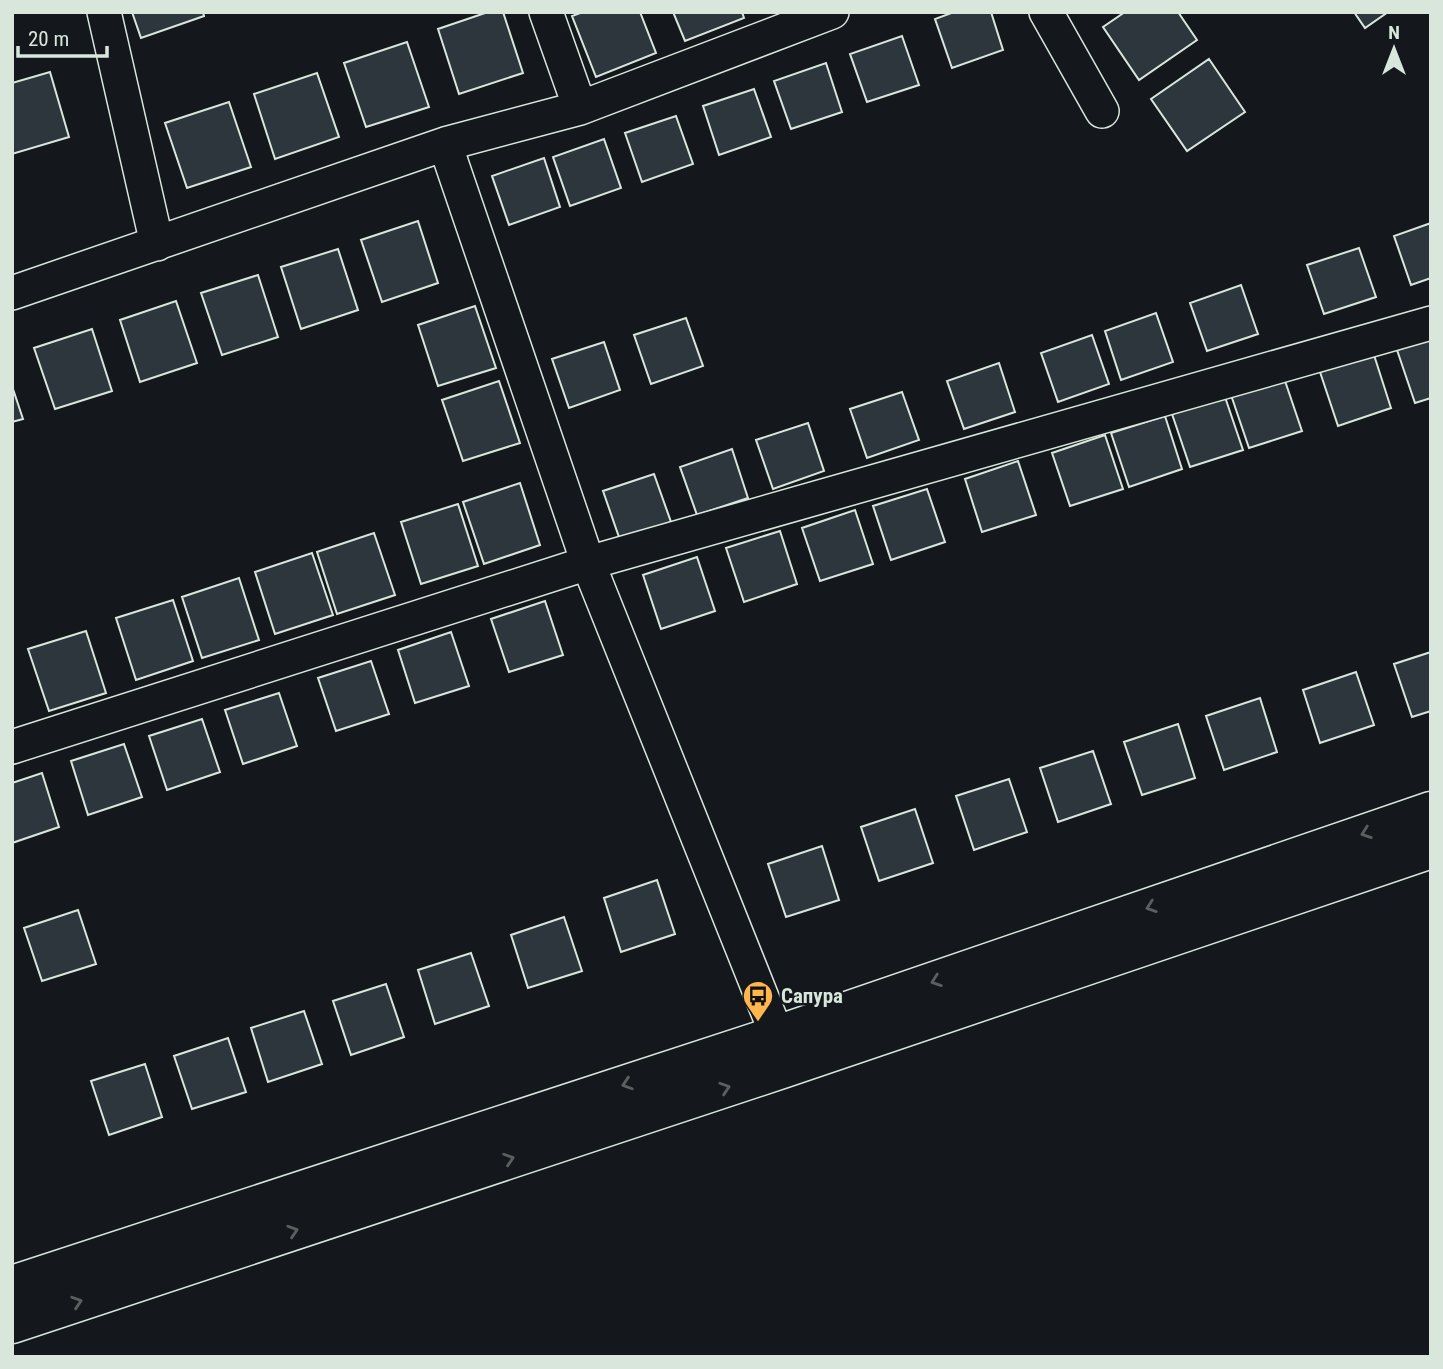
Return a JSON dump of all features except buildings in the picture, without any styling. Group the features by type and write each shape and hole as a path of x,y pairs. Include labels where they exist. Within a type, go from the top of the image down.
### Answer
{"main road":[{"path":"12,1285 777,1035 1431,811"},
{"path":"12,1324 785,1068 1431,849"}],"street":[{"path":"104,12 157,244"},
{"path":"546,12 580,107"},
{"path":"12,293 445,144 580,107 832,12"},
{"path":"1046,12 1102,110"},
{"path":"445,144 588,563 777,1035"},
{"path":"12,747 588,563 1431,323"}],"place":[{"name":"Сапура","path":"758,1023"}]}
